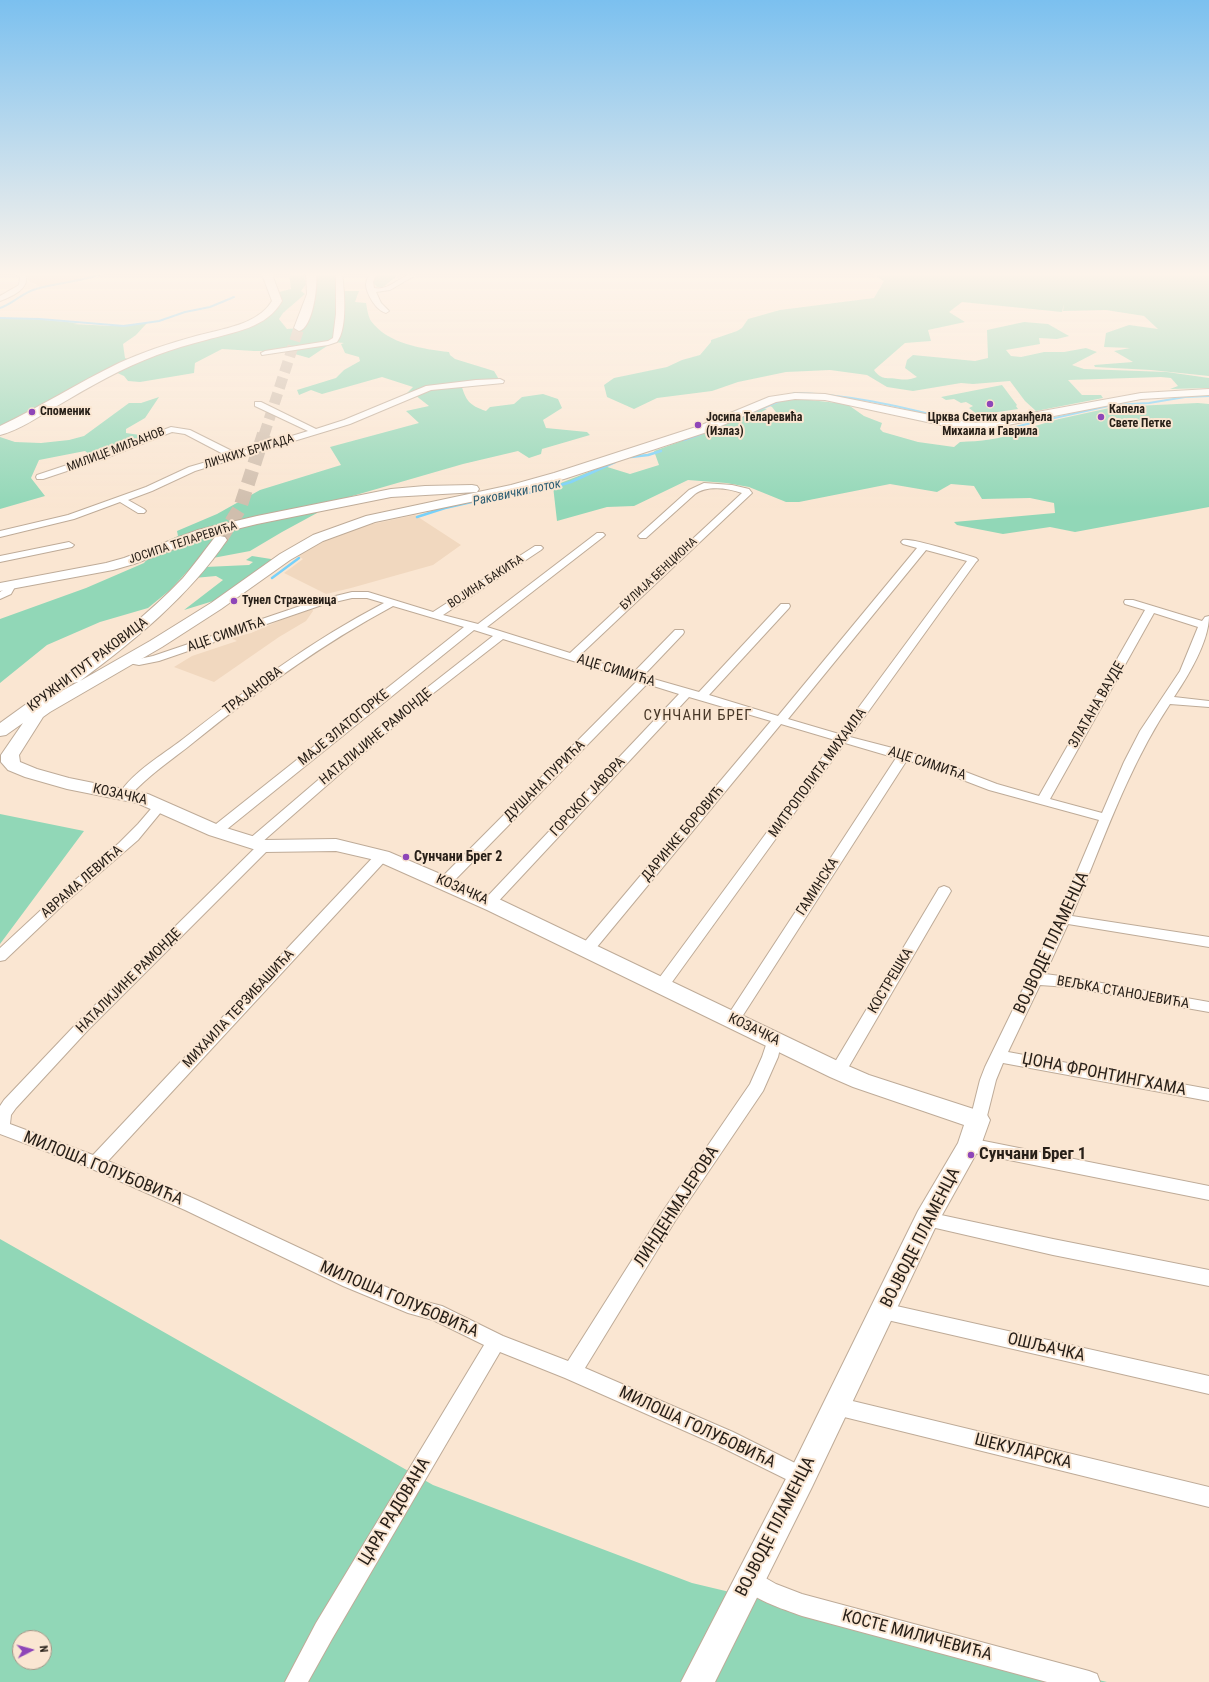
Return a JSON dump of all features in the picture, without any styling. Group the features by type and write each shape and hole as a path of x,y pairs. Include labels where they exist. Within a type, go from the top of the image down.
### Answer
{"street":[{"path":"0,432 86,384 158,350"},
{"path":"265,353 281,350"},
{"name":"ЛИЧКИХ БРИГАДА","path":"0,534 56,521 121,499 150,489 188,471 347,422 432,387 500,381"},
{"name":"КОЗАЧКА","path":"974,1132 868,1083 838,1071 733,1019 445,882 382,856 336,845 259,845 216,831 160,806 125,794 82,786 31,773 5,761 40,712 174,633 216,606 285,557 318,538 371,520 462,496 513,489 560,476 690,434 765,401 778,398 801,396 833,398 945,422 977,427 1141,396 1209,392"},
{"path":"258,404 317,432"},
{"name":"МИЛИЦЕ МИЉАНОВ","path":"40,477 103,456 171,429 187,432 235,456"},
{"name":"БУЛИЈА БЕНЦИОНА","path":"572,657 747,493 746,491 738,489 716,486 700,487 692,492 643,536"},
{"name":"ЈОСИПА ТЕЛАРЕВИЋА","path":"5,586 108,567 129,561 203,533 257,520 391,493 436,489 462,496"},
{"path":"121,499 141,511"},
{"name":"МАЈЕ ЗЛАТОГОРКЕ","path":"216,831 476,627 600,535"},
{"name":"КРУЖНИ ПУТ РАКОВИЦА","path":"0,731 113,650 142,625 183,587 220,540"},
{"path":"906,542 924,546"},
{"path":"0,559 69,545"},
{"name":"МИТРОПОЛИТА МИХАИЛА","path":"662,985 973,560 924,546"},
{"name":"ДАРИНКЕ БОРОВИЋ","path":"587,949 924,546"},
{"name":"ВОЈИНА БАКИЋА","path":"434,616 538,548"},
{"path":"0,596 9,590 5,586"},
{"name":"АЦЕ СИМИЋА","path":"127,660 139,662 167,655 314,605 352,595 368,595 434,616 476,627 640,679 842,739 904,755 993,786 1042,801 1106,818"},
{"path":"1129,602 1207,622"},
{"name":"ТРАЈАНОВА","path":"125,794 138,781 275,674 362,619 392,603"},
{"path":"701,697 785,606"},
{"name":"ЗЛАТАНА ВАУДЕ","path":"1042,801 1151,608"},
{"name":"ВОЈВОДЕ ПЛАМЕНЦА","path":"697,1682 802,1477 928,1219 974,1132 988,1080 998,1056 1037,979 1085,873 1106,818 1146,731 1186,671 1207,622"},
{"path":"142,625 174,633"},
{"name":"ДУШАНА ПУРИЋА","path":"445,882 640,679 679,632"},
{"name":"НАТАЛИЈИНЕ РАМОНДЕ","path":"1,1121 10,1104 83,1026 259,845 418,700 501,635"},
{"name":"ГОРСКОГ ЈАВОРА","path":"489,903 686,692"},
{"path":"1167,700 1209,704"},
{"name":"ГАМИНСКА","path":"733,1019 904,755"},
{"name":"АВРАМА ЛЕВИЋА","path":"0,956 61,899 131,840 160,806"},
{"name":"МИХАИЛА ТЕРЗИБАШИЋА","path":"96,1163 382,856"},
{"name":"КОСТРЕШКА","path":"838,1071 944,891"},
{"path":"1064,919 1209,942"},
{"name":"ВЕЉКА СТАНОЈЕВИЋА","path":"1037,979 1068,982 1209,1007"},
{"name":"ЛИНДЕНМАЈЕРОВА","path":"572,1372 669,1216 757,1087 770,1057 774,1040"},
{"name":"ЏОНА ФРОНТИНГХАМА","path":"998,1056 1209,1095"},
{"name":"МИЛОША ГОЛУБОВИЋА","path":"1,1121 2,1128 96,1163 191,1205 349,1280 414,1307 436,1312 450,1318 496,1342 572,1372 726,1439 802,1477"},
{"path":"974,1132 1209,1193"},
{"path":"928,1219 1053,1247 1209,1278"},
{"name":"ОШЉАЧКА","path":"883,1311 1209,1385"},
{"name":"ЦАРА РАДОВАНА","path":"296,1682 324,1631 496,1342"},
{"name":"ШЕКУЛАРСКА","path":"836,1406 1209,1497"},
{"name":"КОСТЕ МИЛИЧЕВИЋА","path":"750,1580 760,1587 775,1594 802,1604 1089,1682"}],"shaded area":[{"path":"415,515 461,545 433,565 326,594 284,573 303,559 294,554 305,548 363,526"},
{"path":"311,607 313,611 306,621 279,637 214,682 174,667 192,656 237,641 231,638 251,633"}],"green space":[{"path":"0,350 124,350 125,358 134,361 167,350 219,350 195,363 194,373 140,382 128,381 124,376 113,371 0,431"},
{"path":"246,350 320,350 309,358 284,351"},
{"path":"344,350 438,350 449,352 455,359 494,371 500,381 461,384 469,402 476,407 486,411 490,407 514,404 522,397 543,394 558,399 562,408 543,420 546,428 587,432 590,435 542,449 541,454 529,458 518,451 463,464 342,499 297,508 317,513 250,551 197,561 170,590 148,608 100,622 47,645 0,683 0,619 86,588 144,563 148,558 143,552 178,536 177,531 217,514 260,490 341,465 330,447 419,423 406,411 429,406 415,395 404,396 413,387 382,377 322,394 311,390 299,395 297,390 336,378 344,370 360,361 359,357 345,353"},
{"path":"704,350 896,350 874,370 882,377 907,380 917,377 905,368 907,360 913,355 975,361 988,358 988,350 1006,350 1011,356 1021,357 1044,352 1093,350 1097,352 1072,365 1084,369 1167,372 1209,378 1209,388 1170,389 1178,386 1171,378 1161,377 1068,380 1082,395 1101,395 1103,398 1036,411 1025,401 1010,381 973,384 961,383 913,391 887,387 867,375 830,370 786,372 738,382 712,391 657,398 634,409 607,397 604,385 614,378 667,367 682,360 700,355"},
{"path":"1209,350 1209,376 1151,370 1095,367 1094,365 1133,362 1114,351"},
{"path":"1002,385 1017,405 1016,406 1018,409 978,415 969,408 973,406 966,402 961,403 954,399 946,400 941,397"},
{"path":"159,397 145,418 126,429 126,433 148,438 96,459 85,451 39,460 31,478 45,496 0,509 0,437 15,442 41,443 69,440 84,436 129,403 141,403"},
{"path":"791,398 847,404 864,416 882,423 880,429 883,432 918,442 954,447 960,442 997,438 1059,419 1114,407 1198,403 1209,404 1209,507 1075,532 1050,527 1003,534 957,525 954,522 1055,513 1054,503 1030,498 982,499 974,486 951,484 937,492 890,484 799,502 786,502 749,487 726,483 688,480 634,506 607,507 557,521 553,486 604,466 630,474 659,465 654,451 720,427 762,408 767,409 752,417 761,421 779,416 772,407 766,404"},
{"path":"252,556 271,559 271,563 223,598 184,610 223,580 216,576 194,578 205,567 249,565 253,562 246,560"},
{"path":"0,814 84,831 0,944"},
{"path":"0,1239 433,1485 692,1583 1107,1682 0,1682"}],"waterway":[{"name":"Раковички поток","path":"794,393 853,398 892,405 950,419"},
{"name":"Раковички поток","path":"989,429 1006,430 1113,405 1149,403 1185,397 1209,396"},
{"name":"Раковички поток","path":"698,435 785,399"},
{"name":"Раковички поток","path":"684,440 701,434"},
{"name":"Раковички поток","path":"631,457 648,455 661,451"},
{"name":"Раковички поток","path":"417,517 445,508 498,496 537,492 571,482 615,462"},
{"name":"Раковички поток","path":"272,578 299,558"}],"tunnel":[{"path":"264,435 292,350"},
{"path":"220,540 240,508 264,434"}],"place":[{"name":"Црква Светих арханђела Михаила и Гаврила","path":"990,404"},
{"name":"Споменик","path":"32,412"},
{"name":"Капела Свете Петке","path":"1101,417"},
{"name":"Јосипа Теларевића (Излаз)","path":"698,425"},
{"name":"Тунел Стражевица","path":"234,601"},
{"name":"Сунчани Брег 2","path":"406,857"},
{"name":"Сунчани Брег 1","path":"971,1155"}],"district":[{"name":"СУНЧАНИ БРЕГ","path":"698,716"}]}
